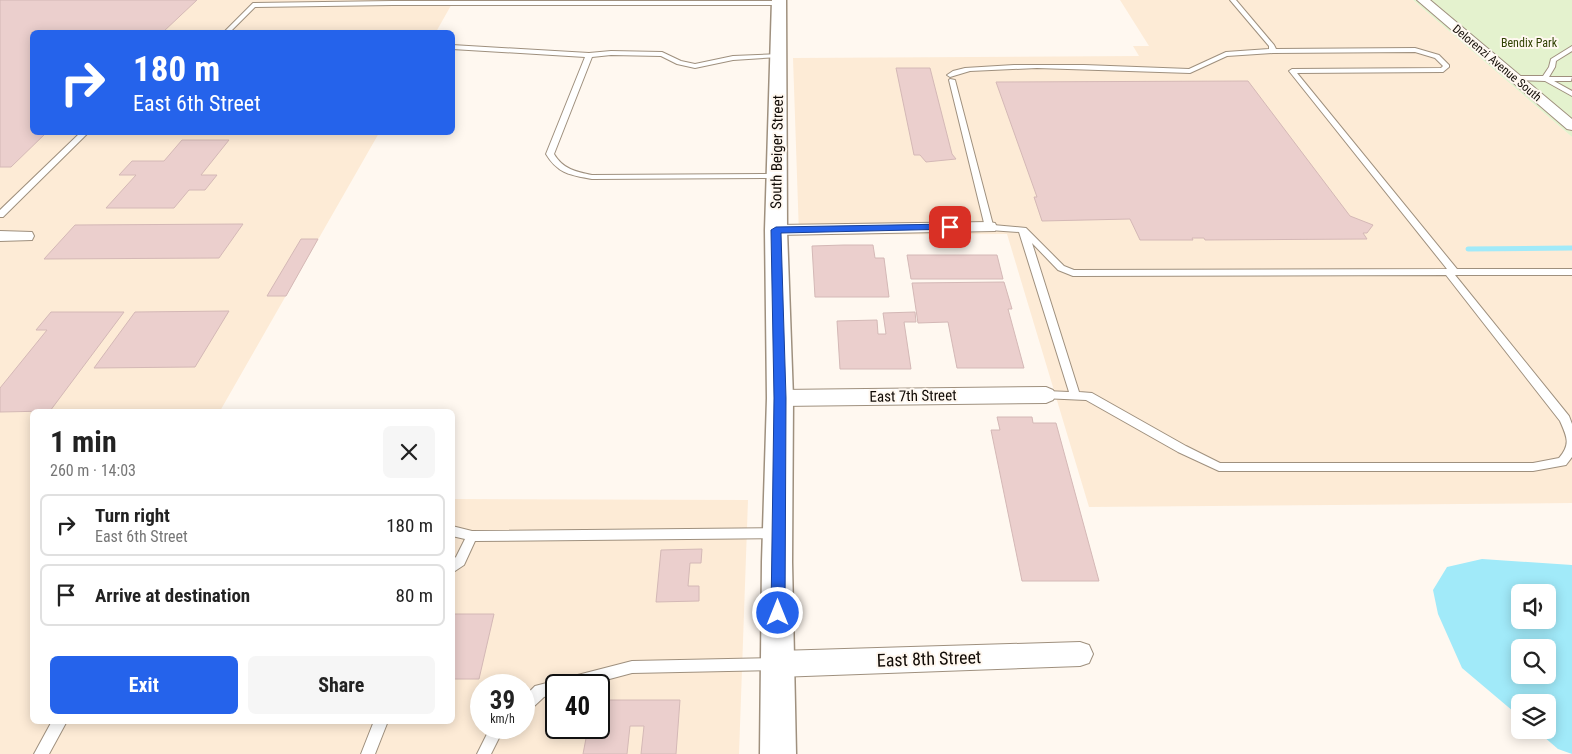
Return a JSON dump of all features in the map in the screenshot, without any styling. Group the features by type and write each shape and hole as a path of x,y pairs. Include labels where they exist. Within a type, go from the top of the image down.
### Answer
{"street":[{"name":"Delorenzi Avenue South","path":"1423,0 1572,126"},
{"name":"South Beiger Street","path":"778,754 780,398 776,230 779,1"},
{"path":"776,230 989,226"},
{"path":"0,236 26,236"},
{"name":"East 7th Street","path":"780,398 1046,395"},
{"name":"East 8th Street","path":"778,664 1080,654"}],"lane":[{"path":"1233,0 1272,46 1273,51"},
{"path":"230,30 253,5 779,1"},
{"path":"455,47 589,56 611,53 662,54 679,63 695,66 733,58 779,55"},
{"path":"1545,78 1552,67 1553,60 1572,48"},
{"path":"1046,395 1088,396 1182,449 1219,467 1533,466 1562,462 1571,451 1572,438 1565,419 1451,272 1292,71 1443,70 1447,66 1444,60 1432,53 1416,50 1273,51 1226,54 1190,71 1016,66 965,70 951,77 989,226 1023,230 1061,268 1074,273 1451,272 1572,272"},
{"path":"589,56 550,154 557,166 572,173 592,177 777,176"},
{"path":"1552,67 1572,79"},
{"path":"1514,78 1572,79"},
{"path":"1545,78 1572,94"},
{"path":"0,215 83,135"},
{"path":"1023,230 1075,395"},
{"path":"455,532 472,536 778,533"},
{"path":"455,565 460,561 472,536"},
{"path":"605,674 632,667 778,664"},
{"path":"41,754 58,724"},
{"path":"368,754 380,724"},
{"path":"484,754 491,739"}],"shaded area":[{"path":"0,0 454,0 437,30 30,30 30,135 378,135 221,409 30,409 30,724 455,724 455,499 748,500 739,754 0,754"},
{"path":"1120,0 1413,0 1572,137 1572,503 1089,507 1007,234 799,235 793,58 1139,56 1133,46 1149,46"}],"green space":[{"name":"Bendix Park","path":"1413,0 1572,0 1572,137"}],"water":[{"path":"1482,559 1572,565 1572,754 1558,749 1546,739 1556,739 1556,694 1511,694 1511,709 1462,668 1438,614 1433,590 1447,567"}],"building":[{"path":"0,0 197,0 165,30 30,30 30,135 44,135 11,167 0,167"},
{"path":"896,68 930,68 952,154 956,159 926,162 920,155 914,155"},
{"path":"1248,81 1350,216 1373,225 1367,233 1363,233 1367,239 1205,240 1204,238 1192,238 1193,240 1140,240 1130,219 1042,221 1034,197 1037,197 996,82"},
{"path":"182,140 229,140 201,175 217,175 205,190 189,190 174,208 106,208 136,175 119,175 132,161 164,161"},
{"path":"243,224 219,258 44,259 75,225"},
{"path":"301,239 318,239 286,296 267,296"},
{"path":"873,245 875,258 884,258 889,297 815,297 812,246"},
{"path":"907,255 997,255 1003,279 911,279"},
{"path":"1004,282 1012,309 1008,309 1024,368 957,368 948,322 918,323 912,283"},
{"path":"229,311 195,367 94,368 135,312"},
{"path":"51,312 124,312 51,409 0,412 0,388 47,330 36,330"},
{"path":"915,312 916,322 904,322 911,369 840,369 837,321 877,320 878,334 886,334 883,313"},
{"path":"997,417 1032,417 1033,423 1056,423 1099,581 1022,581 991,430 1000,430"},
{"path":"702,549 701,563 690,563 688,586 699,586 699,601 656,602 661,550"},
{"path":"455,614 494,614 480,674 470,674 470,679 455,679"},
{"path":"610,700 680,700 676,754 641,754 644,726 630,726 627,754 583,754 586,739 610,739"}],"waterway":[{"path":"1468,249 1572,248"}],"route":[{"path":"778,613 780,398 776,230 950,227"}]}
